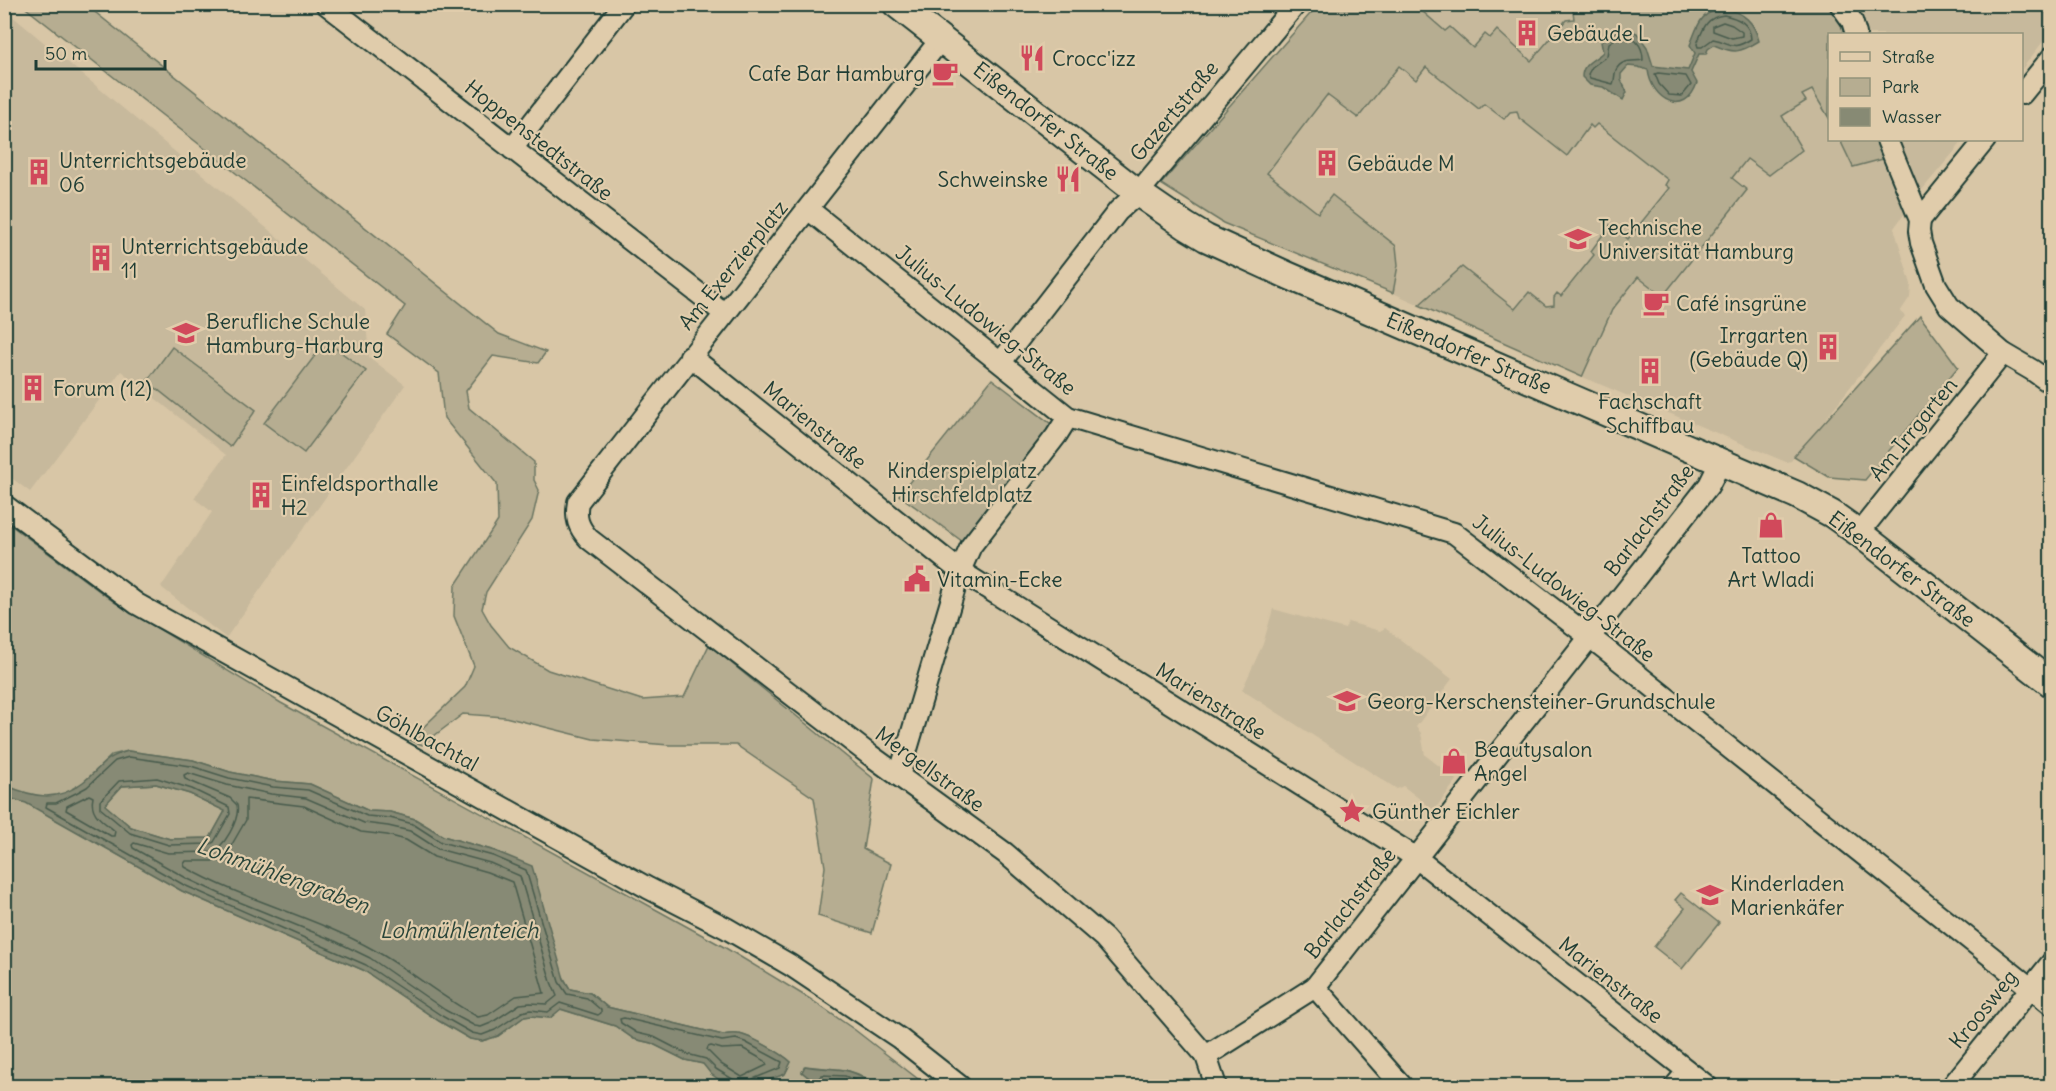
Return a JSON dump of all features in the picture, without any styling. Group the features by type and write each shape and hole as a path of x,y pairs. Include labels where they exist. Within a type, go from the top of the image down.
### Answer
{"main road":[{"name":"Eißendorfer Straße","path":"897,4 1138,193 1206,238 1782,487 1832,514 1859,533 2052,684"}],"street":[{"name":"Hoppenstedtstraße","path":"326,4 724,313"},
{"path":"512,149 624,4"},
{"name":"Gazertstraße","path":"1001,362 1118,211 1138,193 1296,4"},
{"path":"1840,4 1852,21 1856,33"},
{"name":"Am Exerzierplatz","path":"579,525 576,511 578,502 690,356 941,39"},
{"path":"2023,93 2052,57"},
{"path":"1887,141 1920,220 1921,243 1941,295 1957,315 2002,353 2050,379"},
{"path":"1920,220 1984,141"},
{"name":"Julius-Ludowieg-Straße","path":"808,209 1068,417 1454,532 2052,1005"},
{"name":"Am Irrgarten","path":"1859,533 2002,353"},
{"name":"Marienstraße","path":"690,356 960,571 1415,857 1682,1079 1707,1086"},
{"path":"899,776 960,571 971,546 1056,436 1068,417"},
{"name":"Barlachstraße","path":"1206,1056 1315,987 1709,485 1721,461"},
{"name":"Göhlbachtal","path":"4,505 137,604 790,965 899,1038 960,1086"},
{"name":"Mergellstraße","path":"579,525 589,539 899,776 1005,853 1104,938 1206,1056 1216,1086"},
{"name":"Kroosweg","path":"1952,1086 2052,962"},
{"path":"1315,987 1402,1086"}],"shaded area":[{"name":"Technische Universität Hamburg","path":"1318,5 2051,5 2051,31 2023,68 2023,33 1828,33 1828,141 1963,141 1921,191 1894,228 1911,284 1910,297 1900,312 1905,316 1791,461 1786,462 1573,373 1393,293 1223,223 1161,184"},
{"name":"Berufliche Schule Hamburg-Harburg","path":"5,10 365,310 369,357 405,385 226,638 161,587 212,512 194,498 226,455 121,371 30,492 5,473"},
{"name":"Georg-Kerschensteiner-Grundschule","path":"1273,609 1345,629 1348,622 1380,631 1385,628 1452,679 1416,727 1421,733 1425,755 1457,780 1434,810 1403,786 1397,789 1242,690 1263,644"}],"green space":[{"path":"22,5 86,5 499,334 546,352 538,363 493,356 466,391 469,408 534,462 534,480 539,490 532,520 486,592 482,609 491,625 509,647 548,670 642,700 684,697 709,645 874,779 863,849 891,864 872,933 818,916 825,867 814,798 736,745 669,745 593,739 505,717 463,714 422,745 410,740 465,687 474,666 454,616 455,586 498,521 497,484 444,418 439,373 387,334 405,306"},
{"path":"1318,5 1415,5 1445,31 1450,27 1473,48 1485,34 1490,38 1497,30 1531,61 1566,20 1574,19 1573,11 1577,5 1835,5 1844,33 1828,33 1828,116 1812,90 1802,95 1806,101 1782,116 1802,150 1769,175 1747,159 1732,178 1747,190 1663,296 1638,277 1612,310 1582,377 1419,305 1462,267 1515,309 1529,292 1546,306 1554,305 1554,297 1557,293 1561,296 1594,255 1591,251 1610,225 1628,239 1669,188 1665,185 1668,180 1597,124 1593,128 1590,125 1567,156 1519,118 1517,111 1510,112 1504,119 1484,104 1479,109 1426,67 1416,80 1399,66 1358,118 1327,95 1267,173 1318,213 1332,195 1396,246 1398,265 1393,293 1223,223 1161,184"},
{"path":"1840,141 1876,141 1883,159 1853,167"},
{"path":"1920,316 1958,367 1865,480 1829,477 1794,456"},
{"path":"326,341 366,371 304,453 264,423"},
{"path":"172,347 256,410 230,447 147,381"},
{"name":"Kinderspielplatz Hirschfeldplatz","path":"992,379 1055,427 966,544 899,495"},
{"path":"5,521 114,602 281,703 724,947 810,999 855,1030 927,1086 880,1086 846,1070 805,1066 802,1072 819,1086 742,1086 5,1086","holes":["128,751 193,760 230,772 274,781 310,784 369,811 390,812 415,819 443,836 495,851 570,989 590,993 607,1007 723,1035 743,1035 766,1045 791,1062 785,1074 760,1083 742,1086 711,1074 704,1064 685,1060 651,1043 634,1039 615,1026 560,1009 550,1018 524,1017 498,1036 482,1041 470,1039 363,970 182,891 48,815 73,788 83,783 112,755"]},
{"path":"156,784 190,794 225,811 210,838 170,839 131,827 104,805 122,786"},
{"path":"1681,893 1719,923 1682,969 1654,947 1685,908 1675,900"}],"water":[{"path":"1724,8 1743,15 1751,23 1759,41 1737,51 1714,45 1708,49 1706,54 1699,54 1691,72 1697,83 1692,94 1685,100 1669,101 1655,89 1648,70 1638,67 1628,66 1621,74 1621,80 1627,92 1623,100 1603,87 1590,85 1582,77 1586,65 1603,52 1601,42 1609,35 1622,30 1637,33 1647,47 1653,66 1688,70 1695,53 1690,45 1698,26 1704,16"},
{"name":"Lohmühlenteich","path":"128,751 193,760 230,772 274,781 310,784 369,811 390,812 415,819 443,836 495,851 532,866 564,979 570,989 590,993 607,1007 723,1035 743,1035 766,1045 791,1062 785,1074 760,1083 742,1086 724,1083 711,1074 703,1064 685,1060 651,1043 634,1039 615,1026 561,1009 550,1018 524,1017 498,1036 482,1041 470,1039 363,970 182,891 26,803 5,797 5,785 35,795 64,793 83,782 108,760","holes":["156,784 190,794 225,811 210,838 170,839 131,827 105,805 122,786"]},
{"path":"805,1066 849,1071 880,1086 819,1086 802,1072"}],"place":[{"name":"Gebäude L","path":"1527,33"},
{"name":"Crocc'izz","path":"1032,58"},
{"name":"Cafe Bar Hamburg","path":"945,73"},
{"name":"Gebäude M","path":"1327,163"},
{"name":"Unterrichtsgebäude 06","path":"39,172"},
{"name":"Schweinske","path":"1068,179"},
{"name":"Technische Universität Hamburg","path":"1578,239"},
{"name":"Unterrichtsgebäude 11","path":"101,258"},
{"name":"Café insgrüne","path":"1656,303"},
{"name":"Berufliche Schule Hamburg-Harburg","path":"186,333"},
{"name":"Irrgarten (Gebäude Q)","path":"1828,347"},
{"name":"Fachschaft Schiffbau","path":"1650,371"},
{"name":"Forum (12)","path":"33,388"},
{"name":"Einfeldsporthalle H2","path":"261,495"},
{"name":"Tattoo Art Wladi","path":"1771,525"},
{"name":"Vitamin-Ecke","path":"917,579"},
{"name":"Georg-Kerschensteiner-Grundschule","path":"1347,701"},
{"name":"Beautysalon Angel","path":"1454,761"},
{"name":"Günther Eichler","path":"1352,811"},
{"name":"Kinderladen Marienkäfer","path":"1710,895"}],"water label":[{"name":"Lohmühlengraben","path":"283,875"}]}
